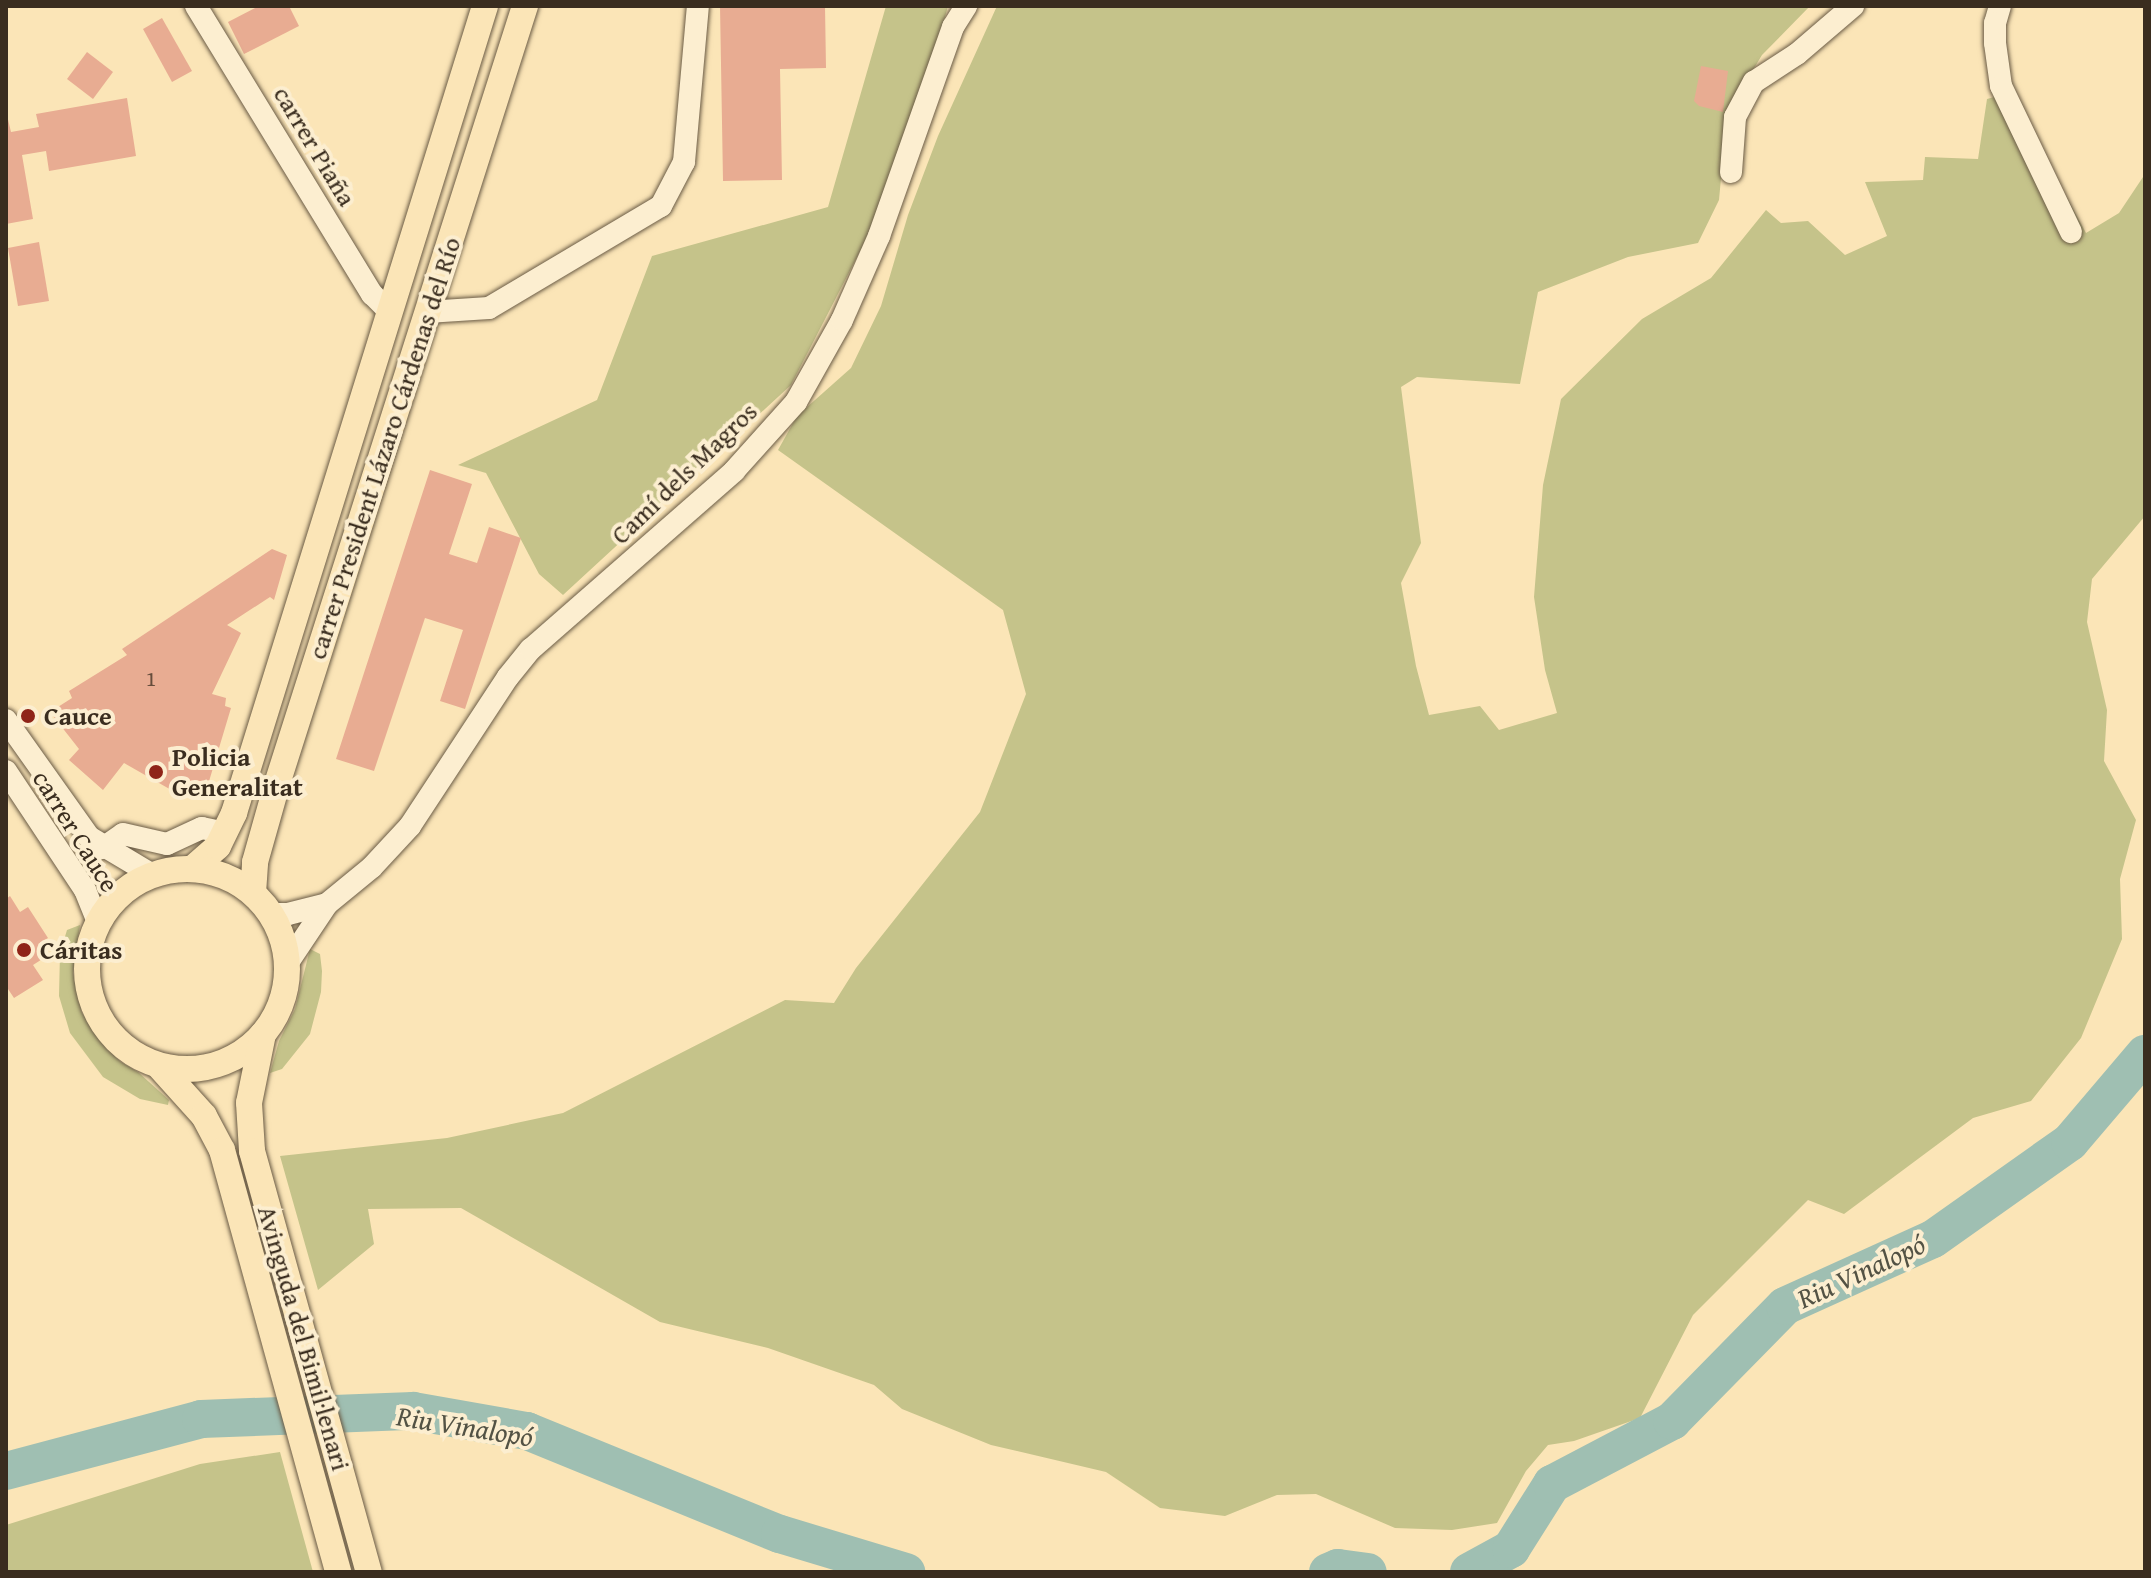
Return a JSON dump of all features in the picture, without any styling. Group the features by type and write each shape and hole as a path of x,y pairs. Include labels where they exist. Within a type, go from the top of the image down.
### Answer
{"main road":[{"name":"carrer President Lázaro Cárdenas del Río","path":"193,868 218,846 225,833 485,6"},
{"name":"carrer President Lázaro Cárdenas del Río","path":"253,893 255,862 273,798 525,6"},
{"path":"193,868 225,876 253,893 271,914 282,938 287,964 281,1002 263,1034 238,1055 208,1067 159,1066 119,1043 93,1005 87,982 87,958 98,922 115,899 151,874 193,868"},
{"name":"Avinguda del Bimil·lenari","path":"263,1034 249,1103 252,1151 369,1572"},
{"name":"Avinguda del Bimil·lenari","path":"159,1066 204,1116 222,1150 338,1572"}],"street":[{"name":"carrer Piaña","path":"196,6 372,294 390,312"},
{"path":"427,312 489,308 661,206 684,162 698,6"},
{"name":"Camí dels Magros","path":"287,964 327,904 372,867 410,826 508,677 531,649 734,471 796,402 842,320 879,236 953,27 966,6"},
{"path":"1731,172 1735,117 1754,82 1809,45 1853,6"},
{"path":"2000,6 1995,23 2001,86 2071,232"},
{"name":"carrer Cauce","path":"6,720 65,808 103,848 151,874"},
{"name":"carrer Cauce","path":"6,771 85,890 98,922"},
{"path":"103,848 123,834 167,844 202,828 225,833"},
{"name":"Camí dels Magros","path":"271,914 288,914 327,904"}],"shaded area":[{"path":"886,6 948,6 904,166 791,385 563,595 539,574 486,473 458,465 597,400 652,256 828,207"},
{"path":"997,6 1810,6 1762,55 1727,113 1719,200 1698,243 1628,257 1538,292 1520,384 1417,377 1401,387 1421,543 1401,583 1416,666 1429,715 1480,706 1499,730 1557,713 1545,670 1534,597 1543,485 1561,399 1642,319 1711,278 1766,210 1781,223 1808,221 1845,255 1887,236 1865,182 1923,180 1925,157 1978,159 1987,99 2016,91 2031,131 2086,233 2119,213 2145,174 2145,516 2092,579 2087,622 2107,710 2104,761 2136,820 2120,879 2122,939 2081,1038 2031,1101 1973,1118 1844,1214 1808,1200 1693,1315 1640,1418 1574,1441 1548,1445 1526,1471 1497,1523 1452,1530 1395,1528 1316,1494 1277,1495 1225,1516 1160,1508 1106,1472 991,1445 902,1409 874,1385 768,1348 660,1322 461,1208 368,1209 374,1244 318,1290 280,1156 447,1138 563,1113 785,1000 834,1003 856,968 980,812 1026,694 1003,610 778,450 797,416 851,368 881,306 908,215 938,136"},
{"path":"80,925 73,973 82,1013 106,1048 169,1100 168,1105 140,1099 103,1077 70,1033 59,996 60,953 67,930"},
{"path":"310,949 320,954 322,971 321,992 310,1034 282,1069 270,1073 279,1041 295,1009"},
{"path":"280,1452 313,1572 6,1572 6,1525 200,1464"}],"building":[{"path":"259,6 289,6 299,26 244,54 228,22"},
{"path":"720,6 825,6 826,68 780,69 782,180 723,181"},
{"path":"162,18 192,71 172,82 143,29"},
{"path":"87,52 113,72 93,99 67,79"},
{"path":"1701,66 1728,71 1723,112 1699,106 1694,101"},
{"path":"127,98 136,156 49,171 46,151 22,155 33,219 6,224 6,111 11,132 39,127 36,114"},
{"path":"39,242 49,301 18,306 8,248"},
{"path":"430,470 472,484 449,554 477,563 489,527 521,538 465,709 440,701 463,630 425,618 374,771 336,759"},
{"path":"272,549 287,555 274,600 270,597 227,625 241,633 212,694 226,698 225,706 231,708 207,788 179,777 173,791 124,763 103,790 69,760 79,749 50,712 72,698 69,691 127,655 122,649"},
{"name":"Cáritas","path":"10,896 20,912 28,907 48,938 38,944 47,956 33,965 43,980 14,998 6,986 6,899"}],"waterway":[{"name":"Riu Vinalopó","path":"1469,1572 1511,1549 1552,1484 1672,1421 1785,1306 1933,1239 2070,1142 2145,1054"},
{"name":"Riu Vinalopó","path":"6,1471 201,1419 413,1411 527,1431 780,1534 906,1572"},
{"name":"Riu Vinalopó","path":"1328,1572 1338,1568 1368,1572"}],"place":[{"name":"Cauce","path":"28,716"},
{"name":"Policia Generalitat","path":"156,772"},
{"name":"Cáritas","path":"24,950"}]}
